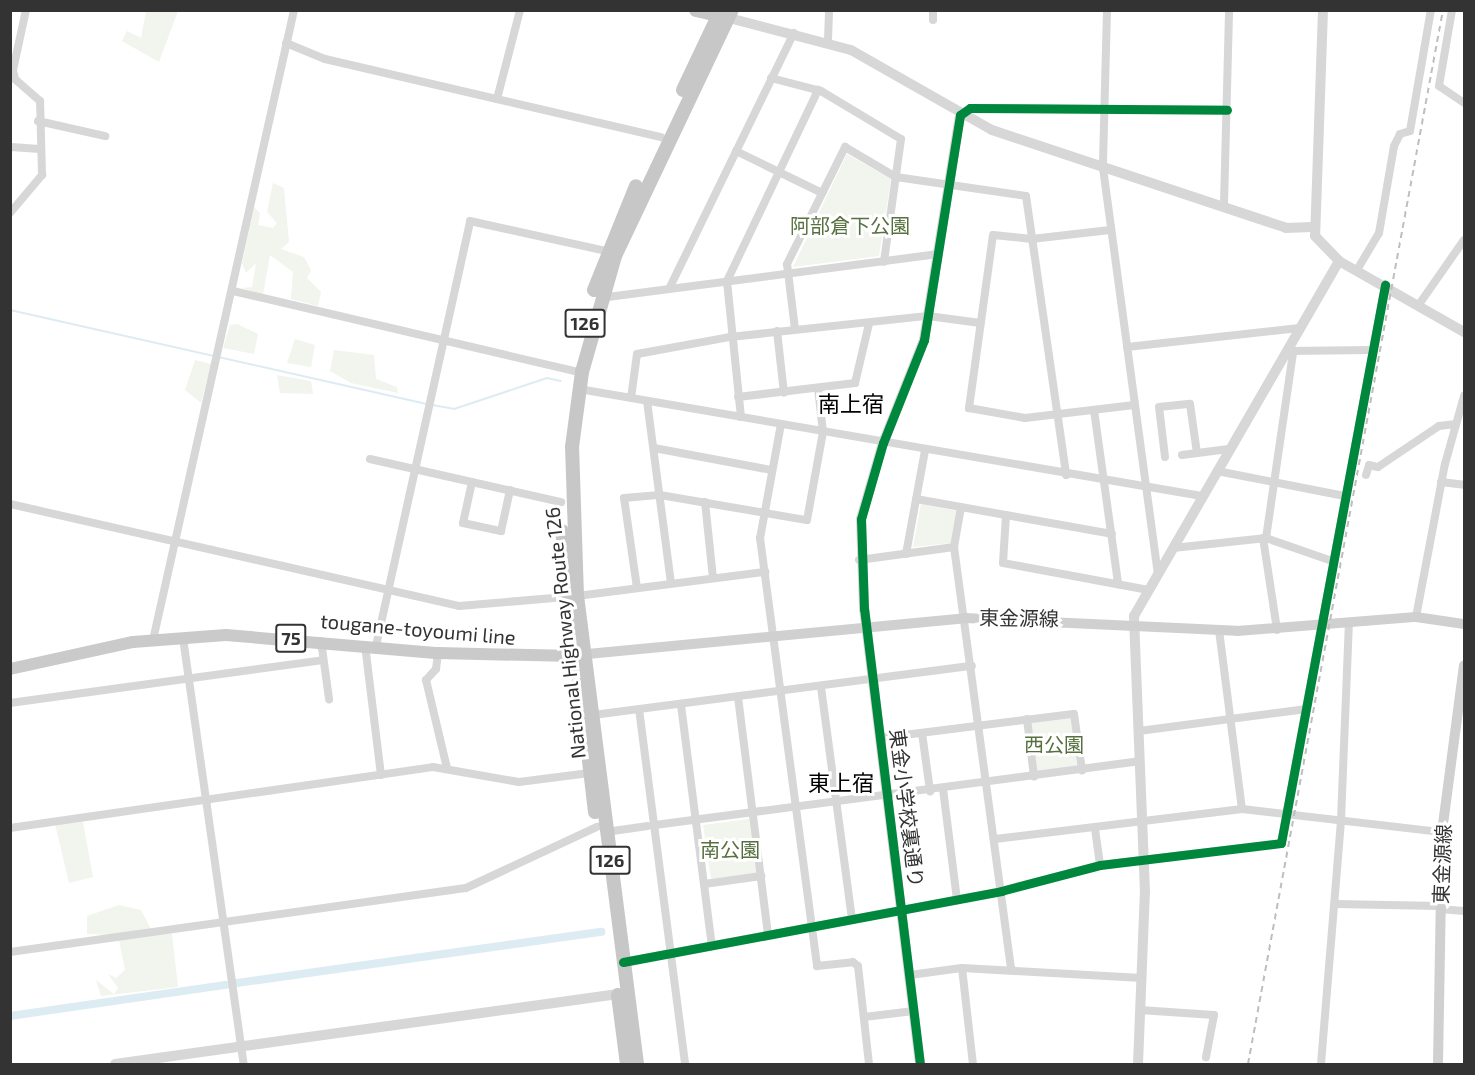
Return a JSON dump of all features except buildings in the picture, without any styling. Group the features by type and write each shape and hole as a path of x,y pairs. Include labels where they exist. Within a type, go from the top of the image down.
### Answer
{"highway":[{"path":"696,10 725,14"},
{"name":"National Highway Route 126","path":"637,1065 623,962 601,829 589,773 579,655 561,502 574,371 607,251 661,137 725,14"},
{"name":"National Highway Route 126","path":"571,596 570,492 579,388 600,298 633,213 725,14"},
{"name":"National Highway Route 126","path":"579,655 592,715 601,829 627,1065"}],"main road":[{"name":"東金源線","path":"579,655 966,618 1132,622 1219,630 1278,630 1416,617 1464,624"},
{"name":"tougane-toyoumi line","path":"10,669 153,640 183,638 321,641 438,653 579,655"},
{"name":"東金源線","path":"1438,1065 1442,832 1460,721 1464,665"}],"street":[{"path":"10,213 39,181 39,99 15,79 12,70 26,10"},
{"path":"153,640 233,291 294,10"},
{"path":"497,99 520,10"},
{"path":"828,40 829,10"},
{"path":"933,10 933,20"},
{"path":"1107,10 1107,110 1104,168 1144,489 1158,573"},
{"path":"1224,204 1229,10"},
{"path":"1323,10 1312,227 1320,245 1339,261 1420,303 1464,332"},
{"path":"1357,270 1379,233 1394,146 1400,134 1410,131 1431,10"},
{"path":"1452,10 1438,86 1464,103"},
{"path":"725,14 828,40 960,115 1104,168 1224,204 1286,228 1312,227"},
{"path":"669,289 794,33"},
{"path":"286,43 325,59 661,137"},
{"path":"771,78 818,90 901,139 884,262"},
{"path":"741,417 730,337 727,281 818,90"},
{"path":"960,115 970,108 1227,110"},
{"name":"東金小学校裏通り","path":"920,1065 859,561 864,501 883,443 917,368 928,316 947,184 960,115"},
{"path":"38,121 105,136"},
{"path":"11,147 40,149"},
{"path":"795,329 787,264 845,147 896,177 1026,196 1066,475"},
{"path":"736,151 822,193"},
{"path":"381,775 370,645 387,588 415,469 470,220 607,251"},
{"path":"1110,230 1032,239 993,234 969,408 1025,418 1134,405"},
{"path":"1420,303 1464,240"},
{"path":"600,298 938,254"},
{"path":"1138,1065 1142,978 1143,860 1132,622 1229,449 1290,352 1299,328 1339,261"},
{"path":"623,962 957,900 1100,865 1281,843 1371,350 1385,285"},
{"path":"233,291 574,371"},
{"path":"631,398 637,354 730,337 928,316 981,323"},
{"path":"738,397 855,383 869,324"},
{"path":"1127,347 1299,328"},
{"path":"777,331 784,393"},
{"path":"1290,352 1371,350"},
{"path":"1278,630 1265,538 1275,482 1290,352"},
{"path":"579,388 1144,489 1202,496"},
{"path":"637,588 624,498 660,495 807,520 823,432 818,388"},
{"path":"1416,617 1442,482 1464,396"},
{"path":"648,401 671,583"},
{"path":"1165,457 1159,407 1190,404 1197,453"},
{"path":"1094,410 1118,584"},
{"path":"781,424 760,538 817,966 853,962 858,966 869,1065"},
{"path":"1366,475 1369,465 1378,467 1439,426 1456,424"},
{"path":"654,448 772,470"},
{"path":"1182,455 1229,449"},
{"path":"906,554 925,450"},
{"path":"370,459 561,502"},
{"path":"1217,471 1345,496"},
{"path":"472,482 463,523 501,531 510,490"},
{"path":"1442,482 1464,485"},
{"path":"916,499 1112,534"},
{"path":"705,502 713,578"},
{"path":"10,504 466,607 765,572"},
{"path":"962,507 954,547 966,618 1011,970"},
{"path":"1006,515 1003,562 1149,590"},
{"path":"1173,548 1265,538 1332,561"},
{"path":"859,561 954,547"},
{"path":"1322,1065 1341,820 1349,622"},
{"path":"1219,630 1242,809"},
{"path":"183,638 208,800 244,1065"},
{"path":"321,641 328,699"},
{"path":"438,653 436,669 426,680 447,768"},
{"path":"10,703 323,660"},
{"path":"592,715 972,666"},
{"path":"821,687 852,920"},
{"path":"738,697 768,935"},
{"path":"681,705 712,946"},
{"path":"1138,732 1307,708"},
{"path":"639,709 651,826 685,1065"},
{"path":"880,738 1074,714 1082,770"},
{"path":"1027,719 1034,777"},
{"path":"922,733 930,791"},
{"path":"10,952 466,888 601,829 651,826 753,814 1139,761"},
{"path":"10,828 381,775 447,768 519,782 589,773"},
{"path":"943,789 957,900"},
{"path":"995,839 1095,829 1242,809 1442,832"},
{"path":"1095,829 1100,865"},
{"path":"705,884 761,876"},
{"path":"1335,904 1440,907 1464,911"},
{"path":"910,975 962,968 1142,978"},
{"path":"962,968 973,1065"},
{"path":"115,1065 618,994"},
{"path":"1140,1010 1214,1015 1206,1057"},
{"path":"864,1017 914,1011"}],"green space":[{"path":"146,11 178,11 159,62 122,41 127,31 141,38"},
{"name":"阿部倉下公園","path":"847,154 891,179 879,256 793,267"},
{"path":"273,183 284,188 289,242 281,249 304,257 311,270 307,278 321,292 318,306 291,299 293,272 270,255 263,295 242,288 252,287 256,263 246,273 242,263 254,207 260,213 258,225 273,228 277,223 267,212"},
{"path":"237,324 258,334 254,354 223,348 230,325"},
{"path":"295,339 315,345 311,367 287,363"},
{"path":"334,350 374,355 376,379 397,387 398,393 351,383 330,371"},
{"path":"195,360 211,364 201,403 185,390"},
{"path":"277,375 311,381 313,394 280,393"},
{"path":"921,504 957,511 951,543 913,547"},
{"name":"西公園","path":"1071,717 1077,767 1037,772 1030,722"},
{"name":"南公園","path":"749,819 756,873 711,879 703,825"},
{"path":"83,822 93,877 69,883 55,824"},
{"path":"119,905 141,910 154,935 172,934 178,987 101,996 96,980 114,994 118,988 108,974 116,978 125,970 118,935 87,934 87,916"}],"waterway":[{"path":"10,310 426,404"},
{"path":"432,405 454,409 547,378 561,381"},
{"path":"237,983 601,932"},
{"path":"10,1016 226,985"}],"railway":[{"path":"1248,1064 1443,10"}],"cycle path":[{"path":"920,1064 864,609 861,519 883,443 924,340 960,115 970,108 1227,110"},
{"path":"623,962 1001,891 1100,865 1281,843 1385,285"}],"district":[{"name":"南上宿","path":"851,404"},
{"name":"東上宿","path":"841,783"}]}
